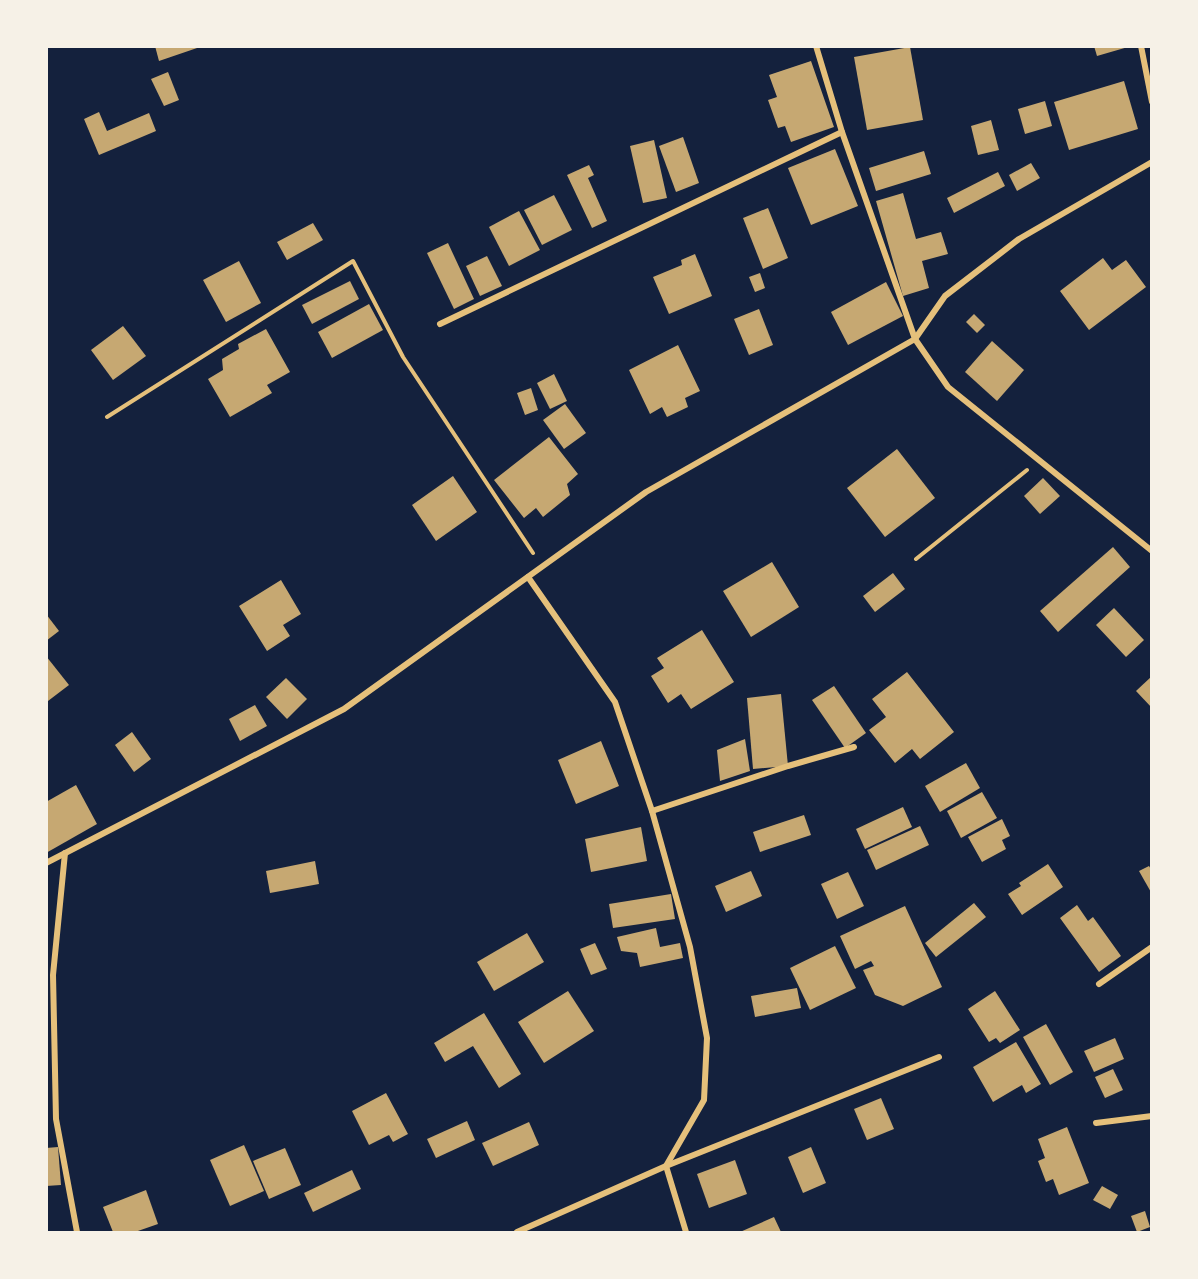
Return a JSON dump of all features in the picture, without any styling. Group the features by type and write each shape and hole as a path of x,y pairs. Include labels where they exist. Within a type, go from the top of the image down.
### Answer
{"street":[{"path":"816,46 842,132 915,339 948,387 1152,551"},
{"path":"1141,46 1152,102"},
{"path":"440,324 842,132"},
{"path":"46,863 344,709 646,492 915,339 945,296 1019,239 1152,162"},
{"path":"528,577 615,702 652,811 690,947 707,1038 704,1100 666,1166 686,1233"},
{"path":"652,811 788,766 854,747"},
{"path":"65,853 53,975 56,1119 77,1233"},
{"path":"1099,984 1152,947"},
{"path":"517,1233 666,1166 939,1057"},
{"path":"1096,1123 1152,1116"}],"path":[{"path":"106,417 353,261 403,357 542,567"},
{"path":"916,559 1039,460"}],"building":[{"path":"155,46 200,46 200,47 159,61"},
{"path":"1094,46 1128,46 1128,47 1097,56"},
{"path":"910,47 923,120 867,130 854,57"},
{"path":"811,61 834,127 791,142 785,126 778,128 768,100 777,97 769,75"},
{"path":"168,72 179,100 164,106 151,79"},
{"path":"1124,81 1138,129 1069,150 1054,102"},
{"path":"1045,101 1052,126 1025,134 1018,109"},
{"path":"99,112 107,131 149,113 156,131 99,155 84,119"},
{"path":"991,120 999,150 978,155 971,126"},
{"path":"683,137 699,183 676,192 659,146"},
{"path":"654,140 667,198 643,203 630,146"},
{"path":"835,149 858,206 811,225 788,168"},
{"path":"924,151 931,174 876,191 869,168"},
{"path":"1031,163 1040,178 1017,191 1009,175"},
{"path":"589,165 594,175 588,178 607,221 592,228 567,175"},
{"path":"998,172 1005,186 954,213 947,198"},
{"path":"903,193 916,239 941,232 948,254 922,261 929,288 903,296 876,201"},
{"path":"554,195 572,230 542,245 524,210"},
{"path":"768,208 788,258 763,269 743,218"},
{"path":"519,211 540,250 509,266 489,227"},
{"path":"313,223 323,240 287,260 277,242"},
{"path":"448,243 474,299 454,309 427,253"},
{"path":"695,254 712,296 669,314 653,277 682,265 681,260"},
{"path":"487,256 502,286 480,296 466,266"},
{"path":"1103,258 1112,270 1126,260 1146,287 1089,330 1060,291"},
{"path":"239,261 261,303 226,322 203,280"},
{"path":"760,273 765,288 755,292 749,277"},
{"path":"350,281 359,299 312,324 302,305"},
{"path":"886,282 903,316 848,345 831,312"},
{"path":"369,304 383,330 332,358 318,332"},
{"path":"759,309 773,345 749,355 734,319"},
{"path":"974,314 985,325 977,333 966,322"},
{"path":"123,326 146,356 113,380 91,350"},
{"path":"266,329 290,372 267,385 272,393 230,417 208,379 223,370 222,359 239,349 238,344"},
{"path":"992,341 1024,370 997,401 965,372"},
{"path":"678,345 700,391 685,398 688,407 667,417 662,407 650,414 629,370"},
{"path":"554,374 567,401 550,409 537,383"},
{"path":"531,388 538,410 525,415 517,393"},
{"path":"565,404 586,433 564,449 543,420"},
{"path":"549,437 578,474 567,484 570,495 543,517 536,508 524,518 494,480"},
{"path":"897,449 935,498 885,537 847,488"},
{"path":"453,476 477,512 436,541 412,505"},
{"path":"1043,478 1060,496 1040,514 1024,496"},
{"path":"1113,547 1130,567 1058,632 1040,611"},
{"path":"772,562 799,607 751,637 723,591"},
{"path":"893,573 905,589 875,612 863,596"},
{"path":"281,580 301,614 283,625 290,636 267,651 239,606"},
{"path":"1114,608 1144,640 1126,657 1096,625"},
{"path":"46,614 59,631 46,641"},
{"path":"702,630 734,682 691,709 681,694 668,703 651,676 664,668 657,658"},
{"path":"46,656 69,685 48,701 46,699"},
{"path":"907,672 954,732 920,759 912,749 895,763 869,730 886,717 872,699"},
{"path":"1152,676 1152,708 1136,691"},
{"path":"286,678 307,699 287,719 266,697"},
{"path":"834,686 866,733 845,748 812,700"},
{"path":"781,694 788,766 753,769 747,698"},
{"path":"255,705 267,726 240,741 229,719"},
{"path":"132,732 151,759 134,772 115,745"},
{"path":"745,739 750,771 720,781 717,750"},
{"path":"601,741 619,786 576,804 558,760"},
{"path":"966,763 980,788 940,812 925,786"},
{"path":"76,785 97,824 46,853 46,802"},
{"path":"982,792 997,818 961,838 947,811"},
{"path":"903,807 912,827 865,849 856,829"},
{"path":"804,815 811,835 760,852 753,832"},
{"path":"1002,819 1010,836 1002,840 1006,849 982,862 968,837"},
{"path":"920,826 929,845 876,870 867,850"},
{"path":"641,827 647,861 591,872 585,839"},
{"path":"315,861 319,884 270,893 266,871"},
{"path":"1048,864 1063,887 1022,915 1008,894 1021,886 1019,883"},
{"path":"1149,866 1152,871 1152,894 1139,871"},
{"path":"751,871 762,896 726,912 715,886"},
{"path":"848,872 864,906 837,919 821,884"},
{"path":"671,894 675,919 613,928 609,904"},
{"path":"974,903 986,917 936,957 925,943"},
{"path":"1077,905 1088,921 1093,917 1121,956 1099,972 1060,918"},
{"path":"905,906 942,987 903,1006 875,995 863,970 874,966 871,961 855,969 840,936"},
{"path":"656,928 660,947 680,943 683,958 640,967 637,953 621,951 617,937"},
{"path":"527,933 544,962 494,991 477,962"},
{"path":"595,943 607,969 591,975 580,949"},
{"path":"835,946 856,988 810,1010 790,968"},
{"path":"797,988 801,1008 755,1017 751,996"},
{"path":"568,991 594,1031 544,1063 518,1022"},
{"path":"995,991 1020,1030 1000,1043 996,1038 989,1042 968,1009"},
{"path":"484,1013 521,1074 499,1088 473,1046 445,1062 434,1043"},
{"path":"1046,1024 1073,1072 1050,1085 1023,1037"},
{"path":"1115,1038 1124,1059 1094,1072 1084,1051"},
{"path":"1016,1042 1041,1084 1026,1093 1022,1085 993,1102 973,1067"},
{"path":"1113,1069 1123,1090 1105,1098 1095,1077"},
{"path":"386,1093 408,1134 393,1142 389,1135 369,1145 352,1111"},
{"path":"881,1098 894,1129 867,1140 854,1109"},
{"path":"467,1121 475,1140 436,1158 427,1139"},
{"path":"529,1122 539,1145 493,1166 482,1143"},
{"path":"1067,1127 1089,1183 1059,1195 1053,1179 1046,1182 1038,1161 1045,1158 1038,1139"},
{"path":"244,1145 264,1191 230,1206 210,1160"},
{"path":"58,1147 61,1185 46,1186 46,1148"},
{"path":"811,1147 826,1183 803,1193 788,1157"},
{"path":"285,1148 301,1185 269,1199 253,1161"},
{"path":"735,1160 747,1194 709,1208 697,1174"},
{"path":"352,1170 361,1189 313,1212 304,1193"},
{"path":"1102,1186 1118,1195 1110,1209 1093,1200"},
{"path":"146,1190 158,1224 135,1232 113,1232 103,1207"},
{"path":"1145,1211 1150,1227 1137,1232 1131,1216"},
{"path":"774,1217 781,1232 740,1232"}]}
